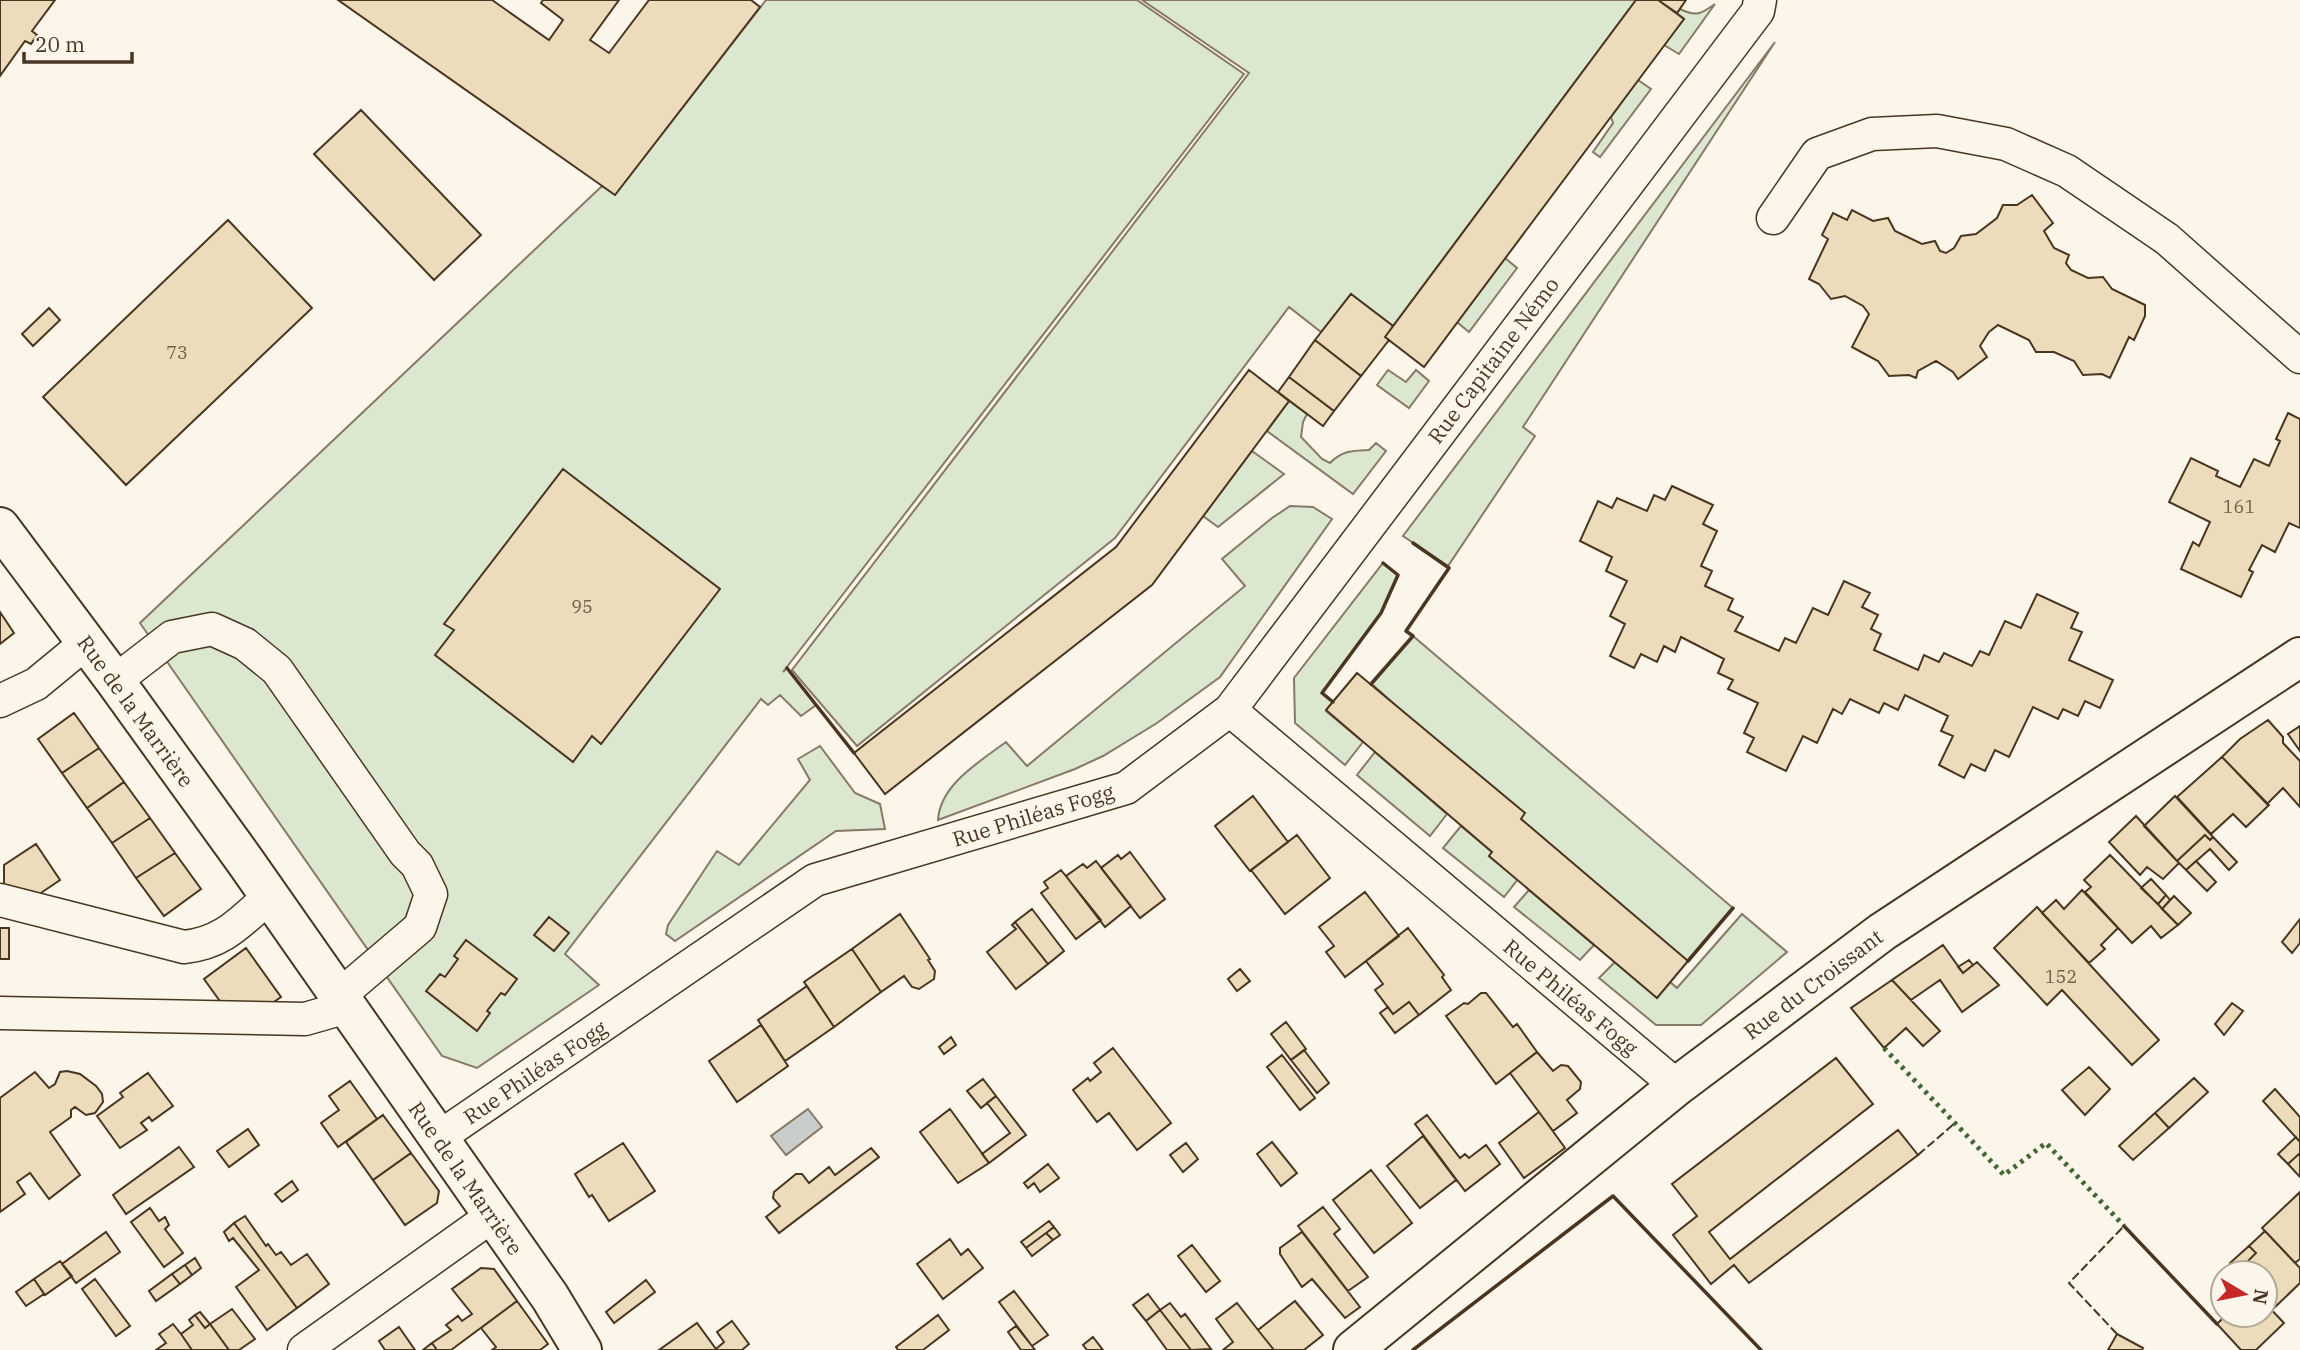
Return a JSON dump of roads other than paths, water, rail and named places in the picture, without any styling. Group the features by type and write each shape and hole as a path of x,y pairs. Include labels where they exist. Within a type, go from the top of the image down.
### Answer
{"street":[{"name":"Rue Capitaine Némo","path":"1230,710 1759,5"},
{"path":"1773,218 1816,154 1872,134 1937,131 2006,145 2067,171 2167,239 2300,358"},
{"name":"Rue de la Marrière","path":"0,527 116,681 270,897 551,1297 582,1350"},
{"path":"0,1013 305,1019 343,1001 420,927 431,894 417,865 405,853 277,670 245,644 212,629 172,637 116,681"},
{"path":"0,701 36,684 87,642"},
{"name":"Rue du Croissant","path":"1353,1350 1677,1086 1882,932 2300,657"},
{"name":"Rue Philéas Fogg","path":"438,1138 815,880 1126,788 1230,710 1677,1086"},
{"path":"0,900 184,947 204,945 219,939 270,897"},
{"path":"304,1350 492,1216"}]}
